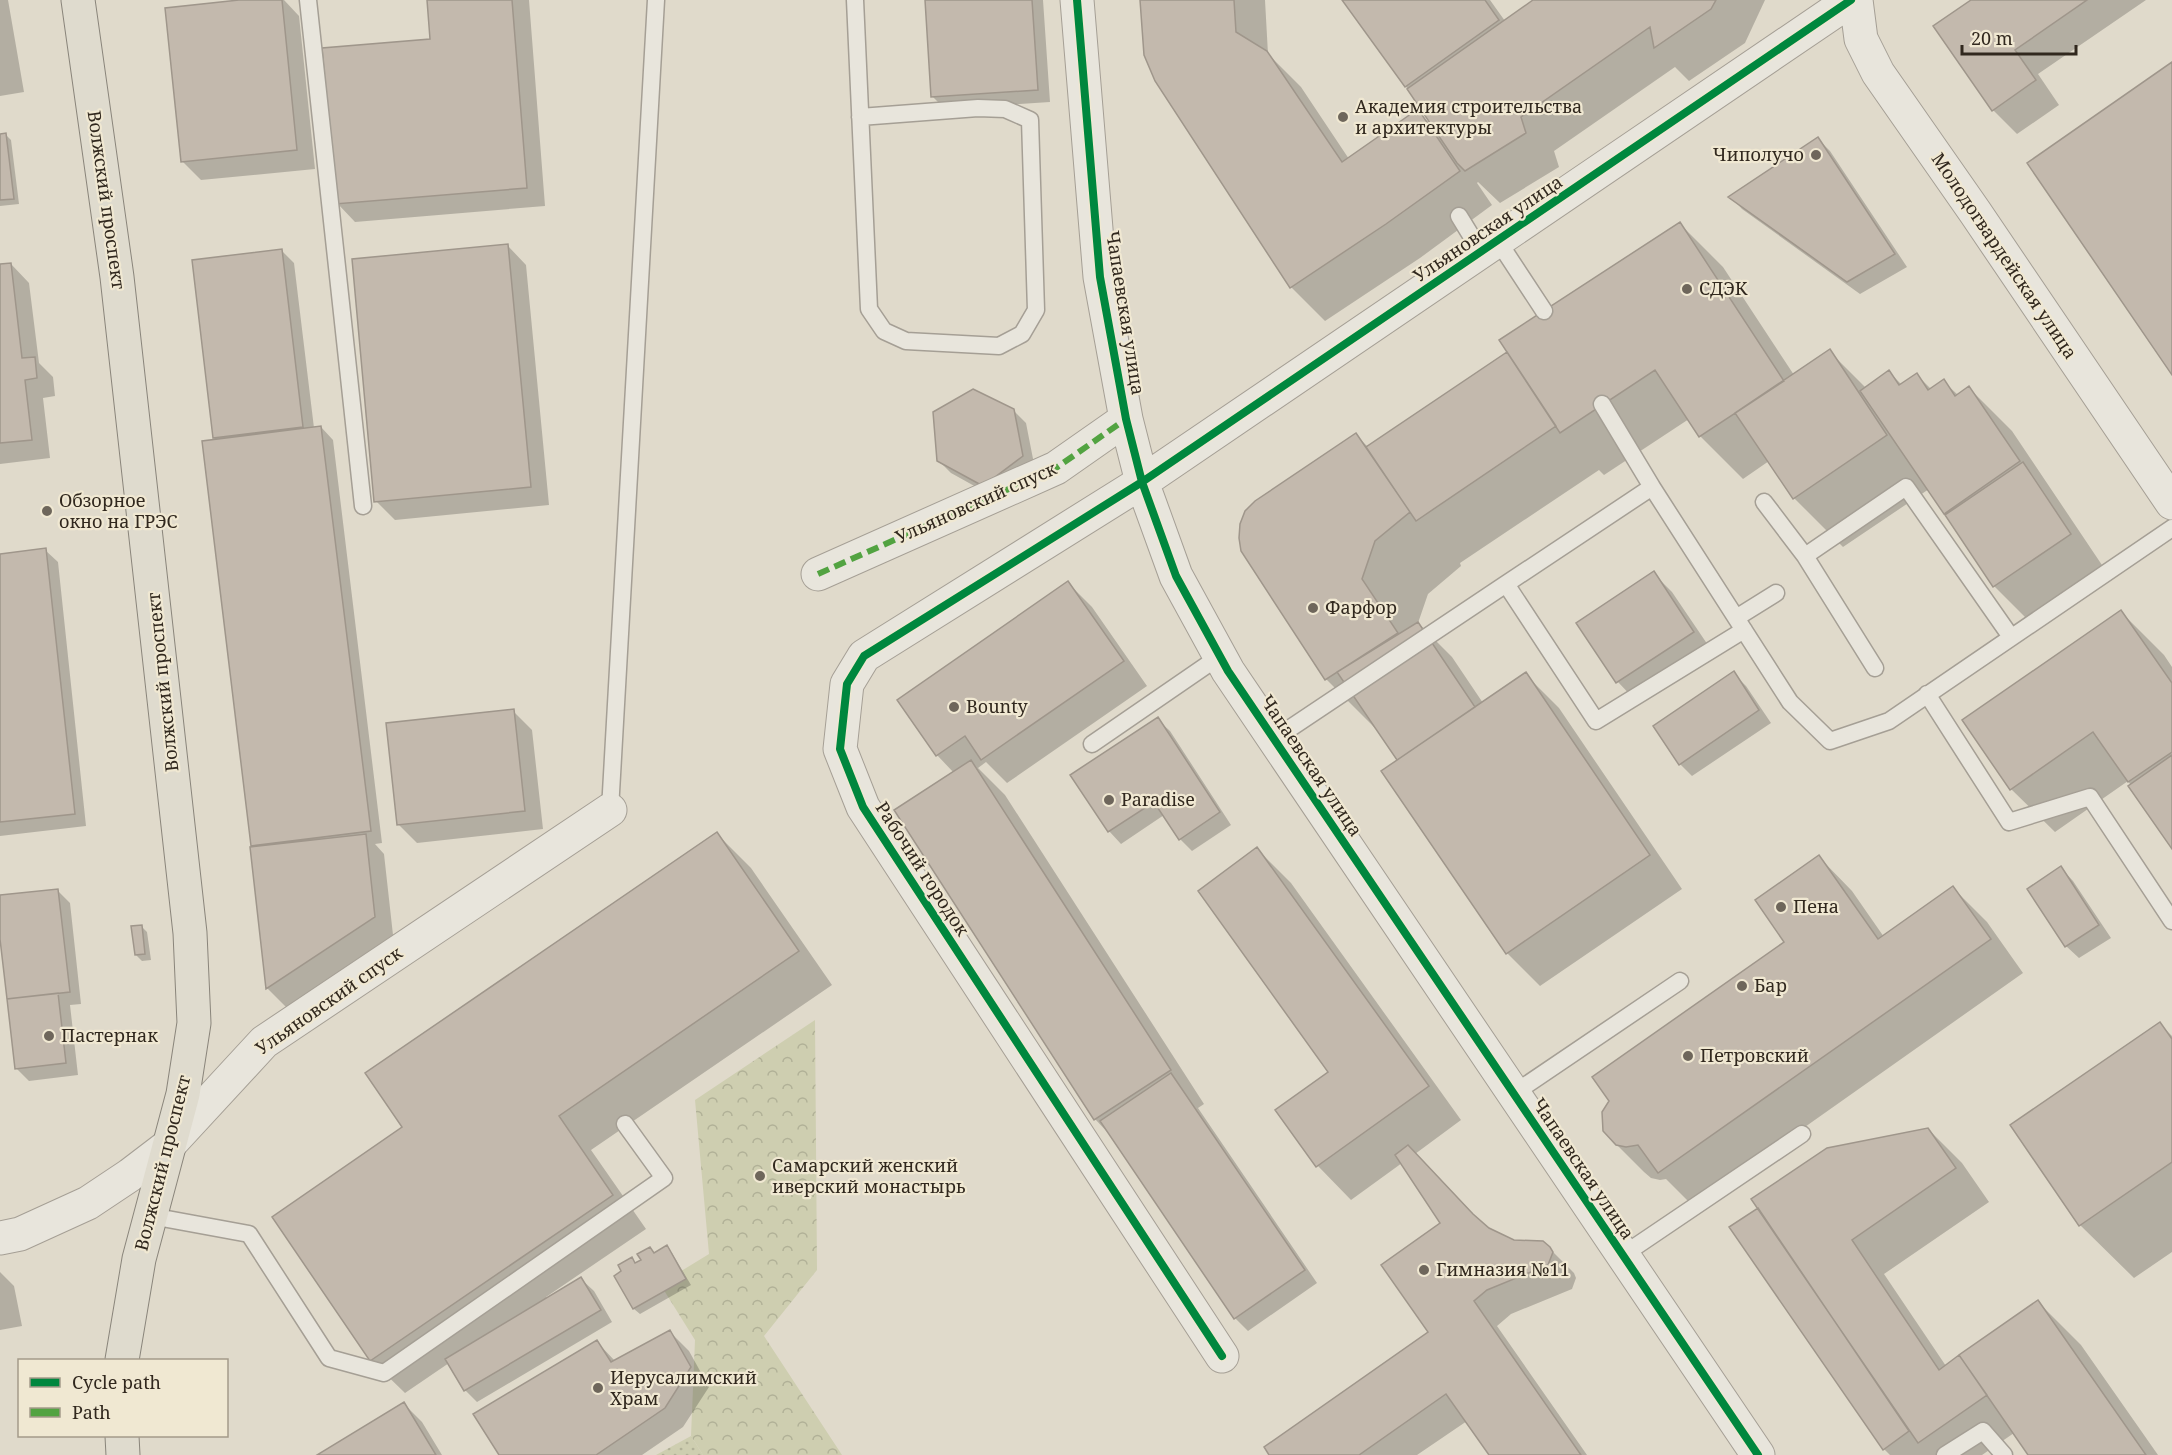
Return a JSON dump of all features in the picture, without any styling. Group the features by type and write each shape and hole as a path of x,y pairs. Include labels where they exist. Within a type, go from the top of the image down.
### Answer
{"main road":[{"name":"Волжский проспект","path":"78,0 117,277 190,933 194,1023 183,1094 139,1259 122,1359"},
{"path":"122,1437 123,1455"}],"street":[{"name":"Чапаевская улица","path":"1077,0 1100,277 1126,419 1142,482 1176,576 1220,656 1274,739 1758,1455"},
{"name":"Ульяновская улица","path":"1142,482 1851,0"},
{"name":"Молодогвардейская улица","path":"1856,0 1861,39 1878,74 1975,212 2172,503"},
{"name":"Ульяновский спуск","path":"818,574 1056,468 1126,419"},
{"name":"Рабочий городок","path":"1142,482 864,656 847,684 840,749 863,807 1222,1356"},
{"name":"Ульяновский спуск","path":"0,1239 20,1234 88,1203 130,1175 168,1146 264,1042 610,810"}],"lane":[{"path":"308,0 363,506"},
{"path":"610,810 656,0"},
{"path":"855,0 860,117 869,309 884,331 906,341 999,346 1022,334 1035,310 1030,120 1005,109 978,108 860,117"},
{"path":"1459,216 1489,246 1544,311"},
{"path":"1602,404 1652,487 1790,702 1830,741 1889,721 2172,528"},
{"path":"1274,739 1652,487"},
{"path":"1805,556 1906,487 2011,637"},
{"path":"1764,502 1805,556 1875,668"},
{"path":"1506,584 1596,721 1740,624 1776,593"},
{"path":"1092,744 1220,656"},
{"path":"1927,694 2009,822 2090,797 2172,921"},
{"path":"1513,1094 1680,981"},
{"path":"151,1216 249,1234 329,1358 384,1373 664,1178 625,1124"},
{"path":"1623,1255 1802,1134"},
{"path":"1945,1455 1983,1431 2004,1455"}],"green space":[{"path":"815,1020 817,1270 764,1336 842,1455 703,1455 691,1436 695,1340 660,1284 709,1254 695,1100"},
{"path":"691,1436 703,1455 656,1455"}],"building":[{"path":"239,0 282,0 297,150 181,162 165,8"},
{"path":"427,0 512,0 527,188 335,204 322,48 430,39"},
{"path":"925,0 1032,0 1038,90 931,97"},
{"path":"1140,0 1234,0 1236,32 1267,51 1342,162 1418,109 1460,171 1290,288 1155,81 1144,55"},
{"path":"1342,0 1485,0 1499,20 1405,87"},
{"path":"1533,0 1716,0 1711,9 1654,48 1650,27 1521,117 1526,133 1465,171 1457,163 1407,89"},
{"path":"1971,0 2087,0 2015,50 2036,80 1992,111 1933,26"},
{"path":"2172,62 2172,375 2027,163"},
{"path":"6,133 14,199 0,200 0,134"},
{"path":"1818,137 1895,254 1847,282 1728,197"},
{"path":"1680,222 1784,381 1699,437 1655,370 1560,433 1499,340"},
{"path":"508,244 531,487 374,502 352,259"},
{"path":"282,249 303,427 213,438 192,260"},
{"path":"11,263 22,358 35,357 37,378 25,380 32,440 0,443 0,264"},
{"path":"1830,349 1887,435 1793,499 1735,413"},
{"path":"1507,352 1556,426 1416,521 1366,447"},
{"path":"1889,370 1899,385 1917,373 1928,390 1944,379 1955,396 1969,386 2020,461 1944,514 1860,391"},
{"path":"973,389 1014,409 1023,456 983,486 937,461 933,412"},
{"path":"321,426 371,831 251,846 202,441"},
{"path":"1356,433 1410,512 1375,541 1362,579 1398,633 1325,680 1241,551 1240,524 1245,511 1255,501"},
{"path":"2023,462 2071,534 1993,587 1945,515"},
{"path":"46,548 75,814 0,822 0,554"},
{"path":"1654,571 1694,632 1616,683 1576,623"},
{"path":"1068,581 1124,661 981,760 965,736 936,756 897,700"},
{"path":"2121,610 2172,683 2172,752 2128,782 2093,732 2010,790 1962,720"},
{"path":"1418,622 1475,707 1397,760 1337,672"},
{"path":"1734,671 1759,710 1679,765 1653,726"},
{"path":"1526,672 1650,855 1506,954 1381,771"},
{"path":"514,709 525,811 397,825 386,723"},
{"path":"1158,717 1220,812 1179,840 1154,802 1108,832 1070,775"},
{"path":"2172,755 2172,849 2128,786"},
{"path":"971,760 1171,1070 1094,1120 894,810"},
{"path":"717,832 799,951 559,1116 613,1195 370,1361 272,1217 402,1127 365,1073"},
{"path":"366,834 375,917 266,989 250,847"},
{"path":"1257,847 1429,1086 1316,1167 1275,1110 1328,1072 1198,891"},
{"path":"1819,855 1878,939 1953,886 1991,939 1658,1173 1638,1145 1626,1147 1616,1145 1603,1131 1602,1112 1609,1101 1592,1077 1784,942 1755,900"},
{"path":"2061,866 2099,925 2065,947 2027,889"},
{"path":"58,889 70,992 7,999 0,939 0,895"},
{"path":"142,925 145,954 135,955 131,926"},
{"path":"58,993 66,1063 15,1069 7,999"},
{"path":"2160,1022 2172,1039 2172,1162 2079,1226 2010,1125"},
{"path":"1171,1073 1305,1270 1234,1319 1100,1121"},
{"path":"1928,1128 1956,1168 1852,1240 1939,1370 1959,1355 1987,1395 1918,1443 1751,1199 1827,1148"},
{"path":"1408,1145 1489,1228 1514,1240 1543,1241 1553,1252 1548,1265 1487,1290 1474,1301 1581,1455 1489,1455 1446,1394 1359,1455 1269,1455 1264,1447 1428,1332 1381,1265 1440,1223 1395,1155"},
{"path":"1758,1208 1909,1431 1883,1450 1729,1227"},
{"path":"667,1245 686,1279 633,1309 614,1276 621,1271 618,1265 632,1257 635,1263 641,1260 637,1254 650,1247 654,1253"},
{"path":"581,1277 601,1310 464,1391 445,1359"},
{"path":"2038,1300 2146,1455 2028,1455 1959,1355"},
{"name":"Иерусалимский Храм","path":"670,1330 691,1367 665,1408 596,1455 499,1455 473,1414 597,1340 611,1362"},
{"path":"404,1402 436,1455 317,1455"}],"marked path":[{"path":"818,574 1056,468 1126,419"}],"cycle path":[{"path":"1077,0 1100,277 1126,419 1142,482 1176,576 1228,671 1758,1455"},
{"path":"1222,1356 863,807 840,749 847,684 864,656 1142,482 1851,0"}],"place":[{"name":"Академия строительства и архитектуры","path":"1343,117"},
{"name":"Чиполучо","path":"1816,155"},
{"name":"СДЭК","path":"1687,289"},
{"name":"Обзорное окно на ГРЭС","path":"47,511"},
{"name":"Фарфор","path":"1313,608"},
{"name":"Bounty","path":"954,707"},
{"name":"Paradise","path":"1109,800"},
{"name":"Пена","path":"1781,907"},
{"name":"Бар","path":"1742,986"},
{"name":"Пастернак","path":"49,1036"},
{"name":"Петровский","path":"1688,1056"},
{"name":"Самарский женский иверский монастырь","path":"760,1176"},
{"name":"Гимназия №11","path":"1424,1270"},
{"name":"Иерусалимский Храм","path":"598,1388"}]}
